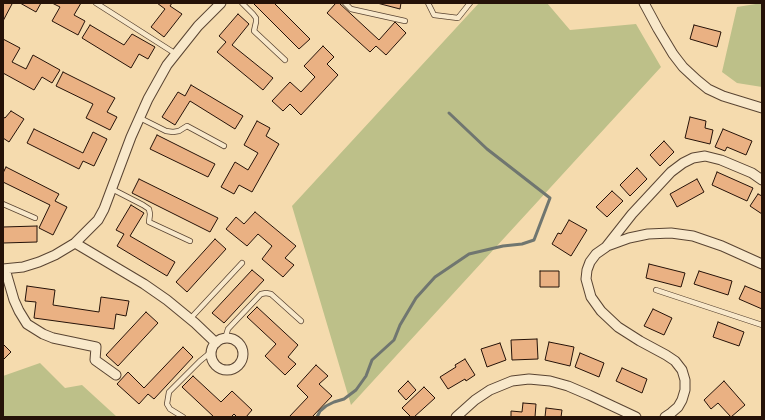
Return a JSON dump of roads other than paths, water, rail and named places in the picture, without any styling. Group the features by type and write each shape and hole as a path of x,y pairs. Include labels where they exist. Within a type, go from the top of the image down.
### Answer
{"street":[{"path":"116,375 94,360 96,347 52,338 42,334 28,324 19,311 14,300 4,269 23,267 55,255 75,243 98,220 112,189 131,137 148,99 167,65 198,26 221,3"},
{"path":"644,3 673,54 683,67 708,89 723,96 762,108"},
{"path":"606,247 632,214 671,172 693,158 705,156 721,160 762,180"},
{"path":"665,417 678,407 682,400 685,390 685,380 682,370 675,361 618,327 601,311 591,297 586,279 590,262 596,254 606,247 628,238 648,234 671,233 693,236 722,246 762,264"},
{"path":"75,243 144,284 167,300 216,343"},
{"path":"225,339 234,340 242,347 242,362 235,369 220,369 213,362 213,347 220,340 225,339"},
{"path":"456,417 475,400 490,390 512,381 529,379 550,381 568,386 636,417"}],"lane":[{"path":"96,3 176,54"},
{"path":"242,3 254,14 256,18 254,31 285,60"},
{"path":"344,3 351,9 405,21"},
{"path":"428,3 434,15 458,18 470,3"},
{"path":"140,118 166,132 179,131 187,126 224,146"},
{"path":"112,189 149,209 149,222 190,241"},
{"path":"3,204 35,218"},
{"path":"190,319 242,263"},
{"path":"656,290 762,325"},
{"path":"225,339 228,329 261,294 271,294 301,321"},
{"path":"183,417 170,409 167,404 169,392 200,361 212,352"}],"waterway":[{"path":"317,417 320,411 326,406 344,399 356,390 366,376 372,360 394,340 400,325 416,298 435,277 469,254 503,246 522,244 534,240 550,198 487,149 449,113"}]}
